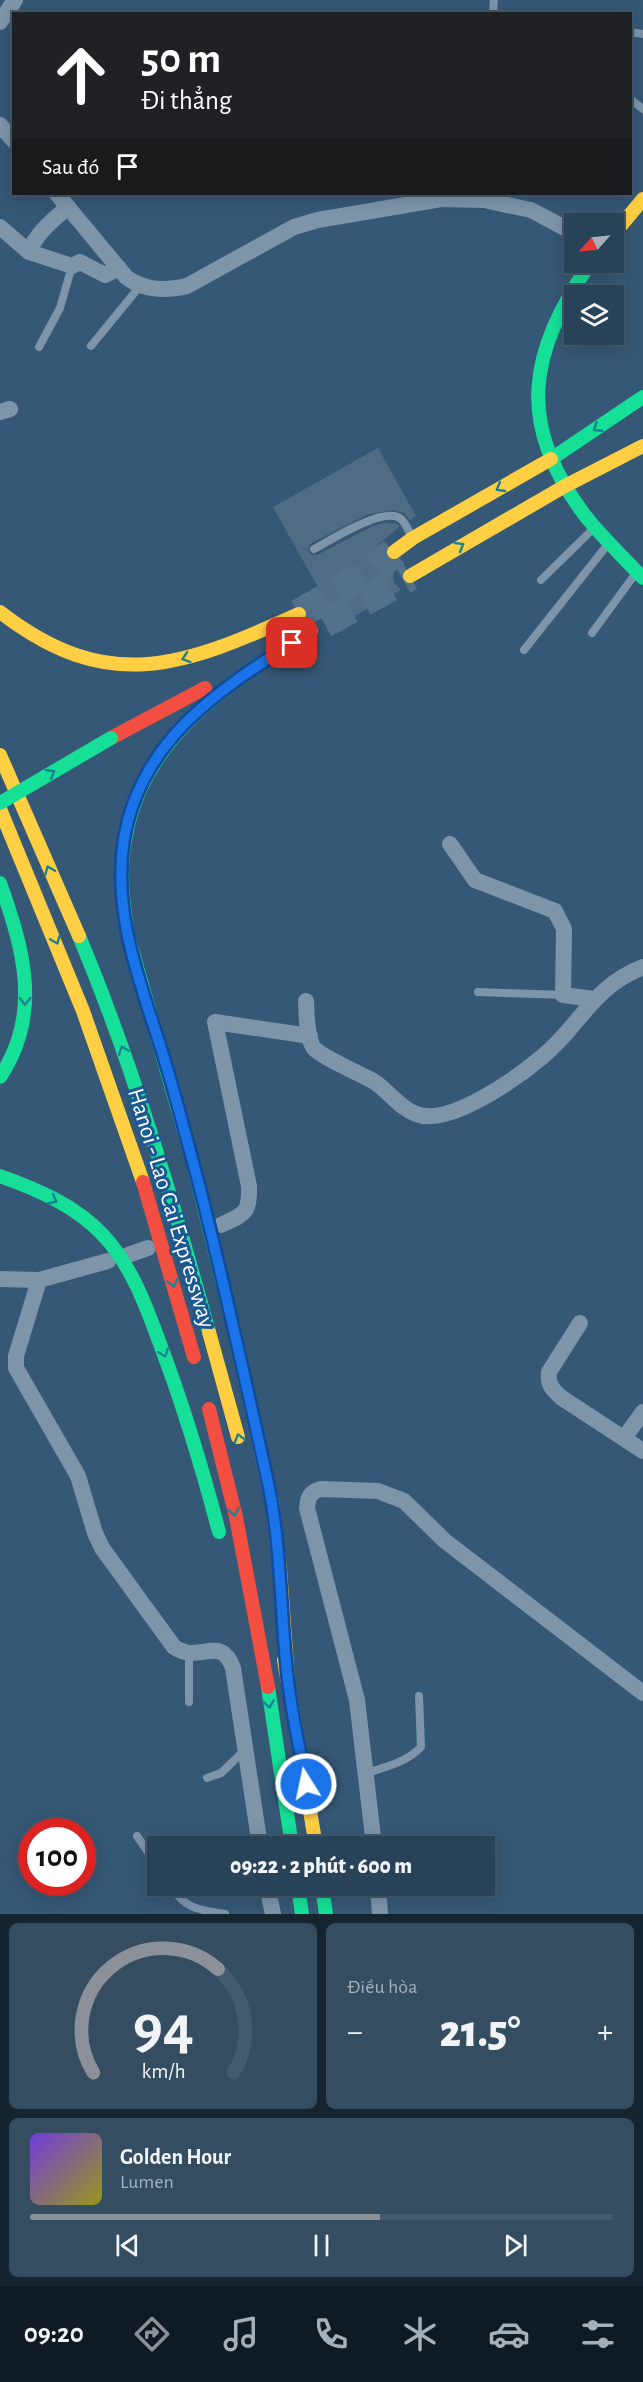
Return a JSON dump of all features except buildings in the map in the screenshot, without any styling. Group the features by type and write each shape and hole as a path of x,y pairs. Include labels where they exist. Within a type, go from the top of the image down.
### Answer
{"main road":[{"path":"624,222 643,199"},
{"path":"583,273 554,320 542,357 536,400 551,459 565,486 595,528 640,574"},
{"path":"394,552 413,538 551,459 643,397"},
{"path":"410,576 565,486 643,446"},
{"path":"0,612 30,635 57,648 101,661 136,665 178,661 243,638 299,614 211,663"},
{"path":"0,803 111,738 311,631 234,682 197,710 174,734 145,777 135,798 124,839 120,887 122,909 138,976 167,1068 207,1217 272,1502 280,1567 288,1681"},
{"name":"Hanoi - Lao Cai Expressway","path":"0,755 88,960 129,1065 166,1180 243,1454"},
{"path":"0,784 18,773"},
{"name":"Hanoi - Lao Cai Expressway","path":"0,809 58,944 116,1103 150,1206 198,1372"},
{"path":"0,883 18,936 26,993 25,1017 18,1046 0,1077"},
{"path":"0,1176 55,1200 80,1216 100,1232 113,1247 132,1277 147,1308 180,1396 206,1477 223,1551"},
{"path":"205,1394 224,1461 252,1598 290,1836"},
{"path":"265,1567 288,1681 314,1836"},
{"path":"244,1661 255,1717"},
{"path":"262,1739 289,1836"},
{"path":"299,1896 302,1914"},
{"path":"323,1896 326,1914"}],"street":[{"path":"0,22 15,0"},
{"path":"29,252 32,243 63,200 126,277 140,286 156,289 187,286 294,227 318,220 441,199 478,196 531,210 564,228"},
{"path":"0,227 29,252 72,266 80,262 105,275 119,268"},
{"path":"450,844 475,880 555,910 564,929 563,995 594,999"},
{"path":"306,1002 310,1036 318,1052 378,1084 411,1112 426,1117 436,1116 474,1102 535,1062 562,1038 604,989 623,976 643,967"},
{"path":"221,1225 243,1215 250,1202 238,1128 215,1022 310,1036"},
{"path":"128,1255 148,1248"},
{"path":"0,1280 39,1280 108,1261"},
{"path":"39,1280 16,1356 16,1368 74,1467 102,1548 174,1647 182,1653 189,1654 223,1651 229,1657 233,1668 258,1836"},
{"path":"580,1323 554,1363 548,1380 551,1388 562,1398 643,1451"},
{"path":"624,1438 643,1412"},
{"path":"373,1836 357,1700 307,1508 311,1493 321,1489 378,1491 404,1501 445,1541 643,1693"},
{"path":"269,1896 273,1914"},
{"path":"379,1896 380,1914"}],"lane":[{"path":"39,347 60,308 72,266"},
{"path":"91,346 140,286"},
{"path":"314,549 386,515 402,519 413,538"},
{"path":"541,580 595,528"},
{"path":"524,650 609,543"},
{"path":"592,633 640,574"},
{"path":"478,993 563,995"},
{"path":"189,1654 189,1702"},
{"path":"367,1773 397,1763 421,1747 418,1696"},
{"path":"207,1778 221,1773 245,1750"},
{"path":"137,1836 147,1851"},
{"path":"178,1896 193,1908 225,1914"}],"tunnel":[{"path":"299,614 373,571 394,552"},
{"path":"324,623 410,576"}],"traffic: fast":[{"path":"584,273 554,327 543,358 538,389 540,420 548,452 564,484 587,518 643,578"},
{"path":"551,459 643,397"},
{"path":"231,1317 191,1155 128,936 122,868 128,825 141,788 160,755 184,726 212,700 243,676 311,631"},
{"path":"0,803 111,738"},
{"path":"0,883 16,933 25,981 25,1006 21,1030 13,1053 0,1077"},
{"path":"79,936 134,1083 181,1232 209,1332"},
{"path":"0,1176 42,1193 81,1215 103,1235 123,1261 145,1305 171,1374 207,1486 219,1532"},
{"path":"268,1687 290,1836"},
{"path":"299,1896 302,1914"},
{"path":"323,1896 326,1914"}],"traffic: slow":[{"path":"624,222 643,199"},
{"path":"565,486 643,446"},
{"path":"394,552 413,538 551,459"},
{"path":"410,576 565,486"},
{"path":"0,612 40,639 77,655 113,663 148,664 183,658 220,647 299,614"},
{"path":"0,755 79,936"},
{"path":"0,809 83,1011 143,1182"},
{"path":"231,1317 272,1502 280,1569 288,1681"},
{"path":"209,1332 238,1437"},
{"path":"284,1660 314,1836"}],"traffic: jam":[{"path":"111,738 205,688"},
{"path":"143,1182 194,1357"},
{"path":"209,1409 236,1517 268,1687"}],"route":[{"path":"292,643 253,668 197,710 174,734 145,777 135,798 124,839 120,887 130,946 167,1068 221,1274 272,1502 280,1567 288,1681 306,1784"}]}
